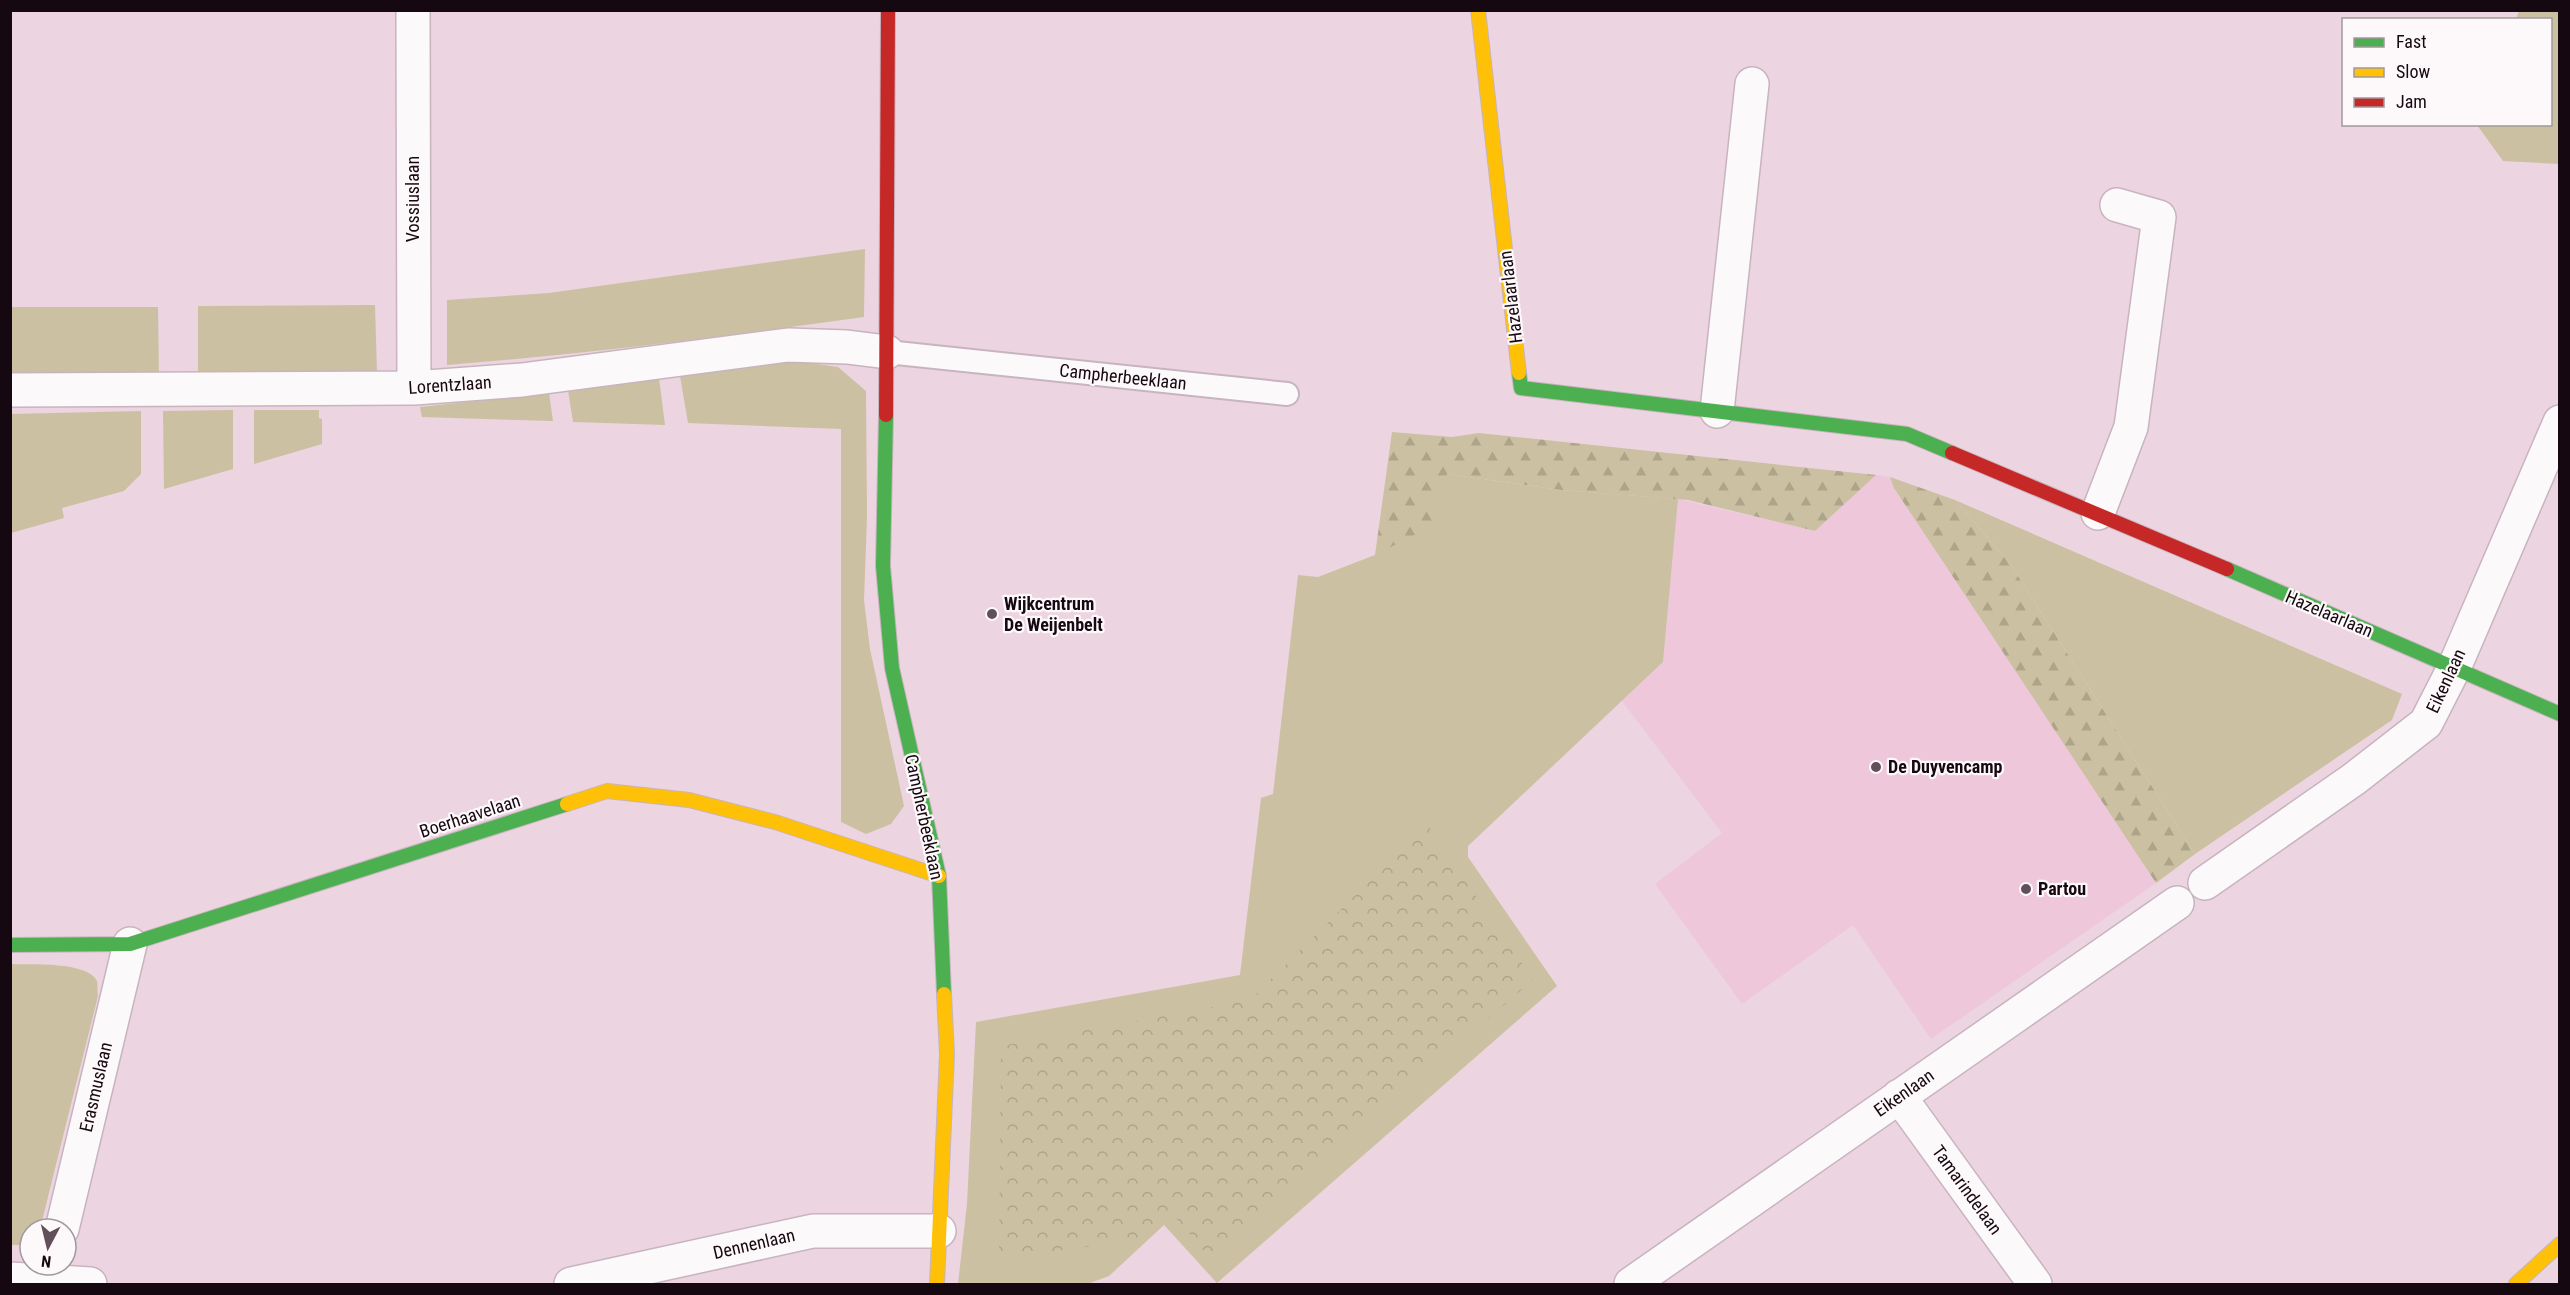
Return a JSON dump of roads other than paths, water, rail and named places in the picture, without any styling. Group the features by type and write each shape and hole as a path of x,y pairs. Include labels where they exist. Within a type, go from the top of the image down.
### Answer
{"street":[{"name":"Vossiuslaan","path":"413,10 414,388"},
{"name":"Campherbeeklaan","path":"888,10 887,351 883,547 892,668 939,876 947,1054 937,1284"},
{"name":"Hazelaarlaan","path":"1478,10 1521,388 1907,434 2098,513 2559,714"},
{"path":"1717,411 1752,84"},
{"path":"2098,513 2132,427 2159,217 2117,205"},
{"name":"Lorentzlaan","path":"10,390 414,388 522,380 788,345 887,351"},
{"name":"Eikenlaan","path":"2205,884 2354,779 2426,723 2454,668 2559,422"},
{"name":"Boerhaavelaan","path":"10,945 130,944 607,791 689,800 775,822 939,876"},
{"name":"Eikenlaan","path":"1631,1284 2177,903"},
{"name":"Erasmuslaan","path":"65,1217 130,944"},
{"name":"Tamarindelaan","path":"1899,1096 2035,1284"},
{"name":"Dennenlaan","path":"571,1284 813,1231 939,1231"},
{"path":"2516,1284 2559,1244"},
{"path":"66,1277 90,1284"}],"lane":[{"name":"Campherbeeklaan","path":"887,351 1287,394"}],"place":[{"name":"Wijkcentrum De Weijenbelt","path":"992,614"},
{"name":"De Duyvencamp","path":"1876,767"},
{"name":"Partou","path":"2026,889"}]}
